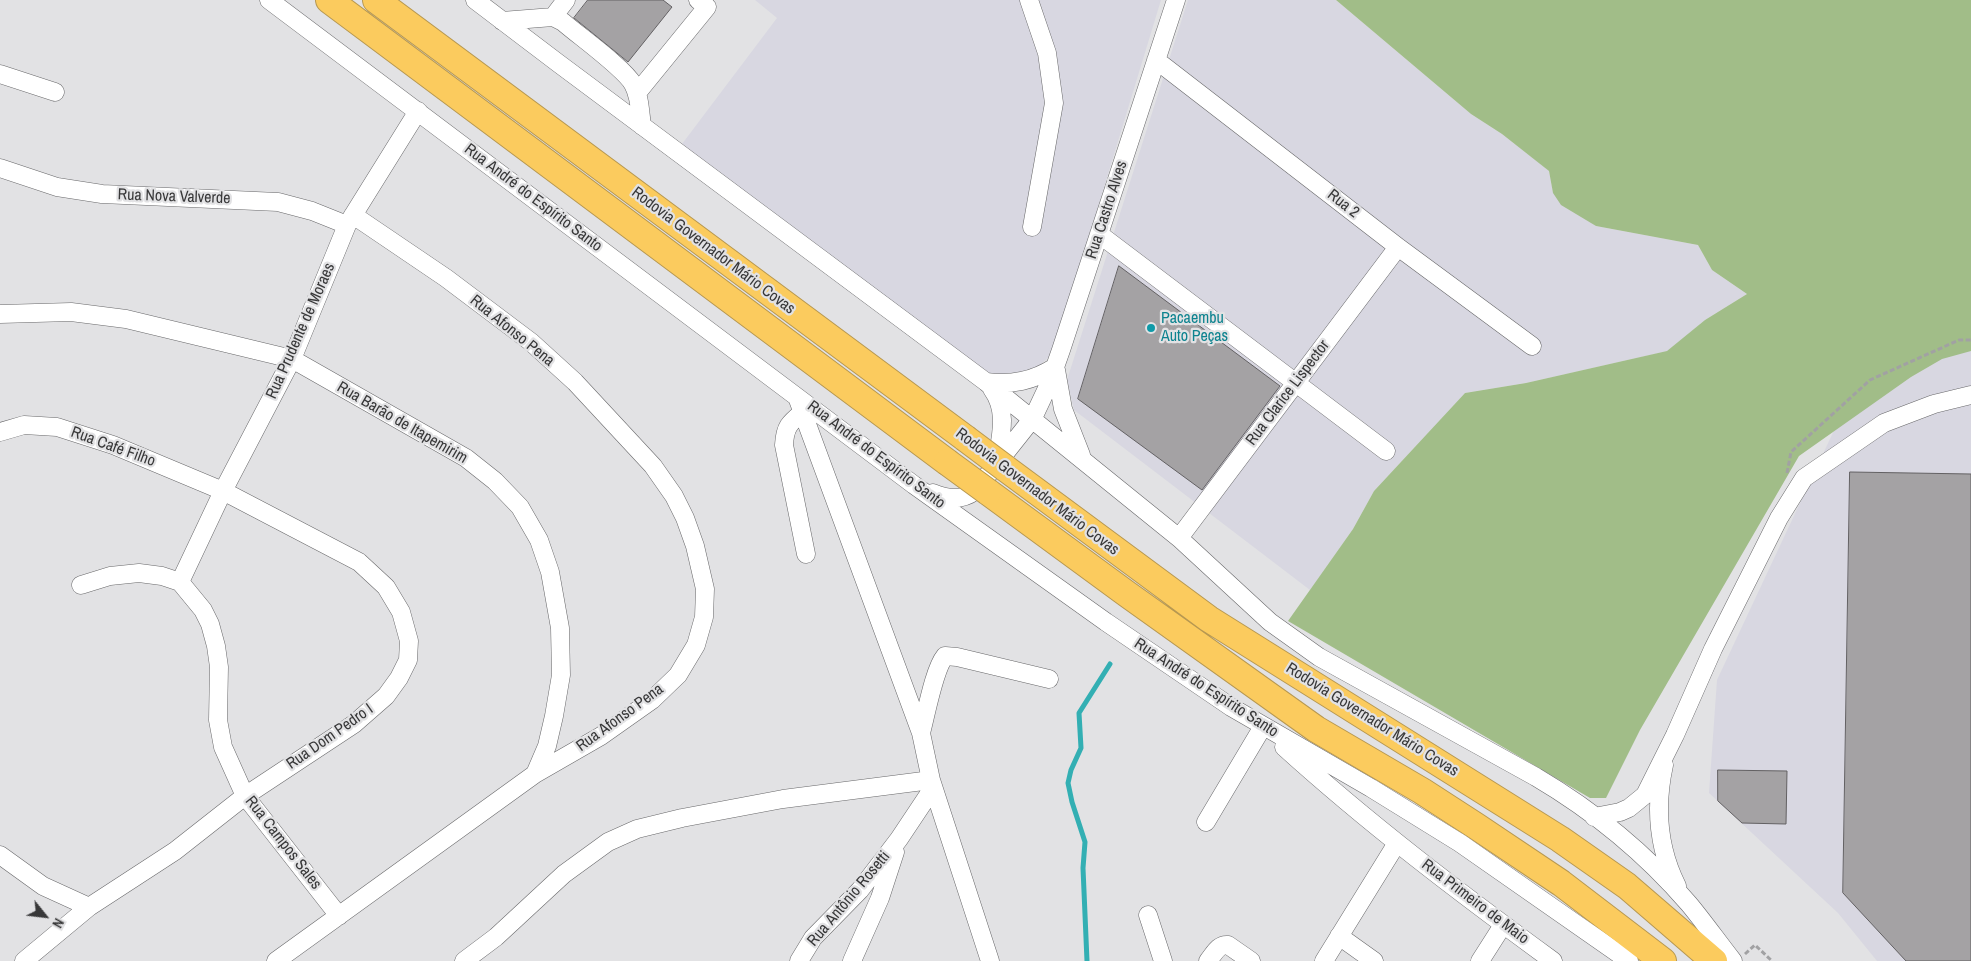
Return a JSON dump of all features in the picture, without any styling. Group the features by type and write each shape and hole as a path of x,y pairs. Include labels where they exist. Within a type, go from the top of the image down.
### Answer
{"highway":[{"name":"Rodovia Governador Mário Covas","path":"329,0 947,462 1127,594 1316,729 1422,791 1561,883 1663,961"},
{"name":"Rodovia Governador Mário Covas","path":"376,0 1209,619 1560,839 1627,886 1714,961"}],"street":[{"name":"Rua André do Espírito Santo","path":"269,0 418,111 800,404 1106,622 1185,677 1259,725 1416,815 1460,843 1629,961"},
{"name":"Rodovia Governador Mário Covas","path":"475,0 1033,418 1179,538 1221,575 1252,608 1294,640 1319,657 1542,781 1594,817 1641,855 1738,958"},
{"path":"553,17 566,0"},
{"path":"1029,0 1047,53 1054,103 1032,227"},
{"name":"Rua Castro Alves","path":"914,485 942,497 963,497 975,491 1001,464 1033,418 1042,401 1055,367 1176,0"},
{"path":"637,93 706,2"},
{"path":"502,21 553,17 563,22 621,70 632,82 637,93 642,126"},
{"name":"Rua 2","path":"1156,60 1398,247 1532,346"},
{"path":"0,74 55,92"},
{"name":"Rua Prudente de Moraes","path":"180,582 223,491 292,359 350,220 418,111"},
{"name":"Rua Nova Valverde","path":"0,168 57,187 102,194 278,202 350,220"},
{"name":"Rua Afonso Pena","path":"276,961 535,774 601,736 652,700 678,675 696,645 704,617 705,589 688,527 674,496 653,466 574,382 524,337 446,278 350,220"},
{"path":"1099,234 1386,451"},
{"name":"Rua Clarice Lispector","path":"1179,538 1398,247"},
{"name":"Rua Barão de Itapemirim","path":"0,314 70,312 126,319 292,359 466,458 495,481 520,507 539,540 550,572 560,628 561,674 554,716 547,746 535,774"},
{"path":"986,382 1022,382 1055,367 1063,409 1083,459"},
{"path":"986,382 996,394 1002,410 1001,464"},
{"path":"1594,817 1620,812 1629,808 1645,795 1675,735 1713,649 1779,518 1804,478 1884,422 1934,404 1971,395"},
{"name":"Rua André do Espírito Santo","path":"800,404 921,734 932,784 990,961"},
{"path":"800,404 785,432 784,445 806,554"},
{"name":"Rua Café Filho","path":"0,432 24,425 57,427 113,445 223,491"},
{"name":"Rua Dom Pedro I","path":"24,961 89,907 175,851 245,796 354,724 386,696 399,678 408,660 409,641 401,612 386,587 359,562 223,491"},
{"path":"81,585 110,576 139,573 162,576 180,582"},
{"name":"Rua Campos Sales","path":"180,582 203,610 210,624 219,668 218,720 223,747 245,796 339,916"},
{"path":"921,734 940,665 946,656 958,657 1049,679"},
{"path":"1206,822 1259,725"},
{"name":"Rua Primeiro de Maio","path":"1259,725 1337,795 1503,925 1553,961"},
{"path":"1675,735 1664,767 1660,823 1665,857 1671,873 1688,903"},
{"path":"464,961 496,937 564,874 608,842 636,829 682,818 783,799 932,784"},
{"name":"Rua Antônio Rosetti","path":"800,961 813,938 860,890 899,839 932,784"},
{"path":"852,961 858,952 880,898 899,839"},
{"path":"1324,961 1397,843"},
{"path":"0,855 43,886 89,907"},
{"path":"860,890 876,894 880,898"},
{"path":"1148,914 1163,961"},
{"path":"1480,961 1503,925"},
{"path":"1339,936 1374,961"},
{"path":"1208,961 1219,947 1224,945 1228,945 1251,961"}],"path":[{"path":"1786,480 1791,452 1870,380 1959,340 1971,340"},
{"path":"1738,958 1755,945 1772,961"}],"shaded area":[{"path":"755,0 1161,0 1056,345 1052,354 1037,368 1029,373 997,376 986,372 682,144 777,18"},
{"path":"1188,0 1336,0 1471,114 1502,134 1541,164 1549,171 1553,192 1596,226 1698,245 1712,270 1747,294 1705,320 1668,351 1526,383 1465,393 1374,491 1353,529 1310,590 1074,410 1067,380"},
{"path":"1959,340 1971,342 1971,961 1877,961 1838,913 1709,793 1717,680 1837,424"}],"green space":[{"path":"1336,0 1971,0 1971,351 1942,359 1911,377 1799,456 1640,730 1606,798 1590,798 1288,621 1353,529 1374,491 1465,393 1526,383 1667,351 1705,320 1747,294 1712,270 1698,245 1596,226 1561,205 1553,193 1549,171 1502,134 1471,114"}],"building":[{"path":"588,0 663,0 672,7 628,62 574,18"},
{"name":"Pacaembu Auto Peças","path":"1119,266 1280,386 1202,490 1078,399"},
{"path":"1850,472 1971,474 1971,961 1906,961 1843,893"},
{"path":"1718,770 1787,771 1786,824 1742,823 1718,801"}],"waterway":[{"path":"1087,961 1083,868 1085,842 1068,783 1071,770 1081,748 1079,713 1110,664"}],"place":[{"name":"Pacaembu Auto Peças","path":"1151,328"}]}
